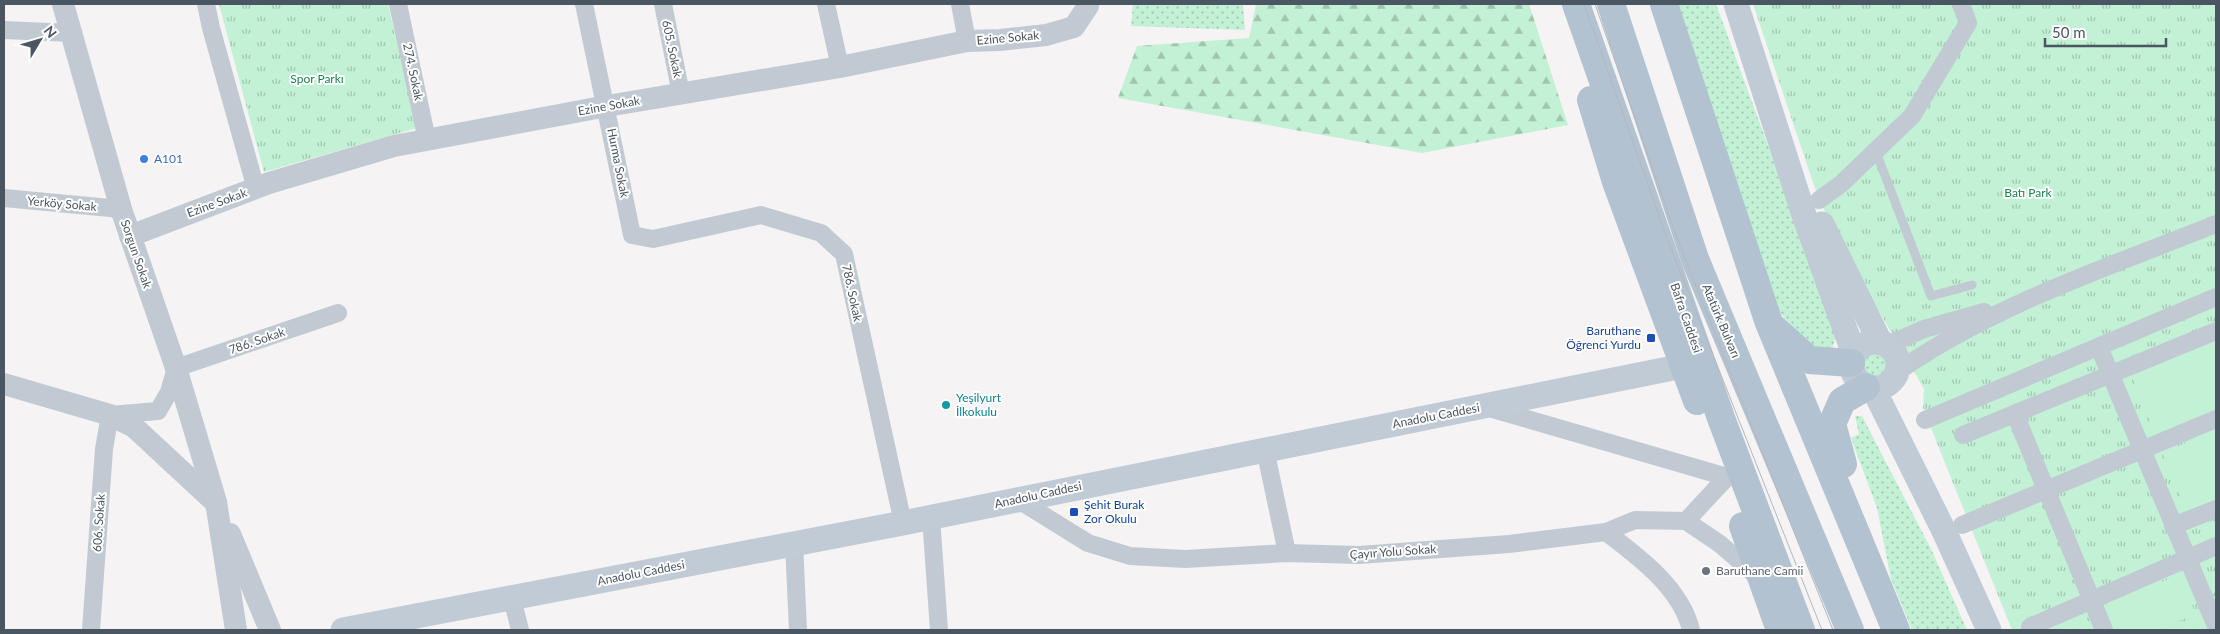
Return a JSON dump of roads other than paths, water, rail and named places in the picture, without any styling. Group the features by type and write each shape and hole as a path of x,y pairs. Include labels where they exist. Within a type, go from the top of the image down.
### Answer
{"main road":[{"name":"Bafra Caddesi","path":"1559,4 1616,182 1683,366 1726,477 1760,579 1780,630"},
{"name":"Bafra Caddesi","path":"1576,4 1722,418 1801,630"},
{"name":"Atatürk Bulvarı","path":"1611,4 1695,258 1850,630"},
{"path":"1664,4 1769,323 1896,630"},
{"path":"1736,4 1804,215 1853,358 1853,373 1858,381 1870,387 1945,533 1989,630"},
{"path":"1778,134 1883,343 1897,357 1897,372 1888,384 1870,387 1842,400 1832,424 1872,570"},
{"path":"1769,323 1809,360 1853,358 1865,344 1883,343"},
{"name":"Anadolu Caddesi","path":"343,630 401,624 512,598 931,517 1265,448 1683,366"}],"street":[{"name":"Sorgun Sokak","path":"63,4 121,209 176,368 216,502"},
{"path":"206,4 256,189"},
{"name":"274. Sokak","path":"398,4 427,140"},
{"name":"Hurma Sokak","path":"584,4 607,106 632,234"},
{"name":"605. Sokak","path":"663,4 681,94"},
{"path":"826,4 840,67"},
{"path":"960,4 967,42"},
{"path":"1819,200 1841,184 1912,116 1968,23 1961,4"},
{"name":"Ezine Sokak","path":"130,236 256,189 394,146 607,106 840,67 967,42 1046,35 1074,27 1088,5"},
{"path":"4,30 72,33"},
{"name":"Yerköy Sokak","path":"4,198 121,209"},
{"name":"786. Sokak","path":"632,234 653,239 761,215 821,233 844,254 903,522"},
{"path":"1897,372 1964,331 2014,306 2216,224"},
{"path":"1925,420 2216,297"},
{"path":"1883,343 1982,312 2014,306"},
{"name":"786. Sokak","path":"176,368 338,312"},
{"path":"1963,435 2216,330"},
{"path":"2099,347 2216,626"},
{"path":"110,415 158,411 168,392 176,368"},
{"path":"4,384 110,415 134,427 216,502 270,630"},
{"path":"1484,406 1726,477 1686,521 1720,544 1760,579"},
{"path":"2015,414 2104,630"},
{"name":"606. Sokak","path":"91,630 104,450 110,415"},
{"path":"1962,525 2216,419"},
{"path":"1265,448 1287,553"},
{"name":"Çayır Yolu Sokak","path":"1017,499 1088,543 1130,556 1185,559 1287,553 1359,555 1509,544 1606,532 1635,520 1686,521"},
{"path":"216,502 236,630"},
{"path":"2173,526 2216,509"},
{"path":"931,517 939,630"},
{"path":"1606,532 1635,554 1674,594 1689,620 1691,630"},
{"path":"794,542 798,630"},
{"path":"2030,627 2216,546"},
{"path":"512,598 520,630"}],"lane":[{"path":"1876,152 1931,296 1972,284"}],"tram line":[{"path":"1584,4 1668,241 1822,630"},
{"path":"1595,4 1677,238 1833,630"}],"place":[{"name":"A101","path":"144,159"},
{"name":"Baruthane Öğrenci Yurdu","path":"1651,338"},
{"name":"Yeşilyurt İlkokulu","path":"946,405"},
{"name":"Şehit Burak Zor Okulu","path":"1074,512"},
{"name":"Baruthane Camii","path":"1706,571"}],"park label":[{"name":"Spor Parkı","path":"317,79"},
{"name":"Batı Park","path":"2028,193"}]}
